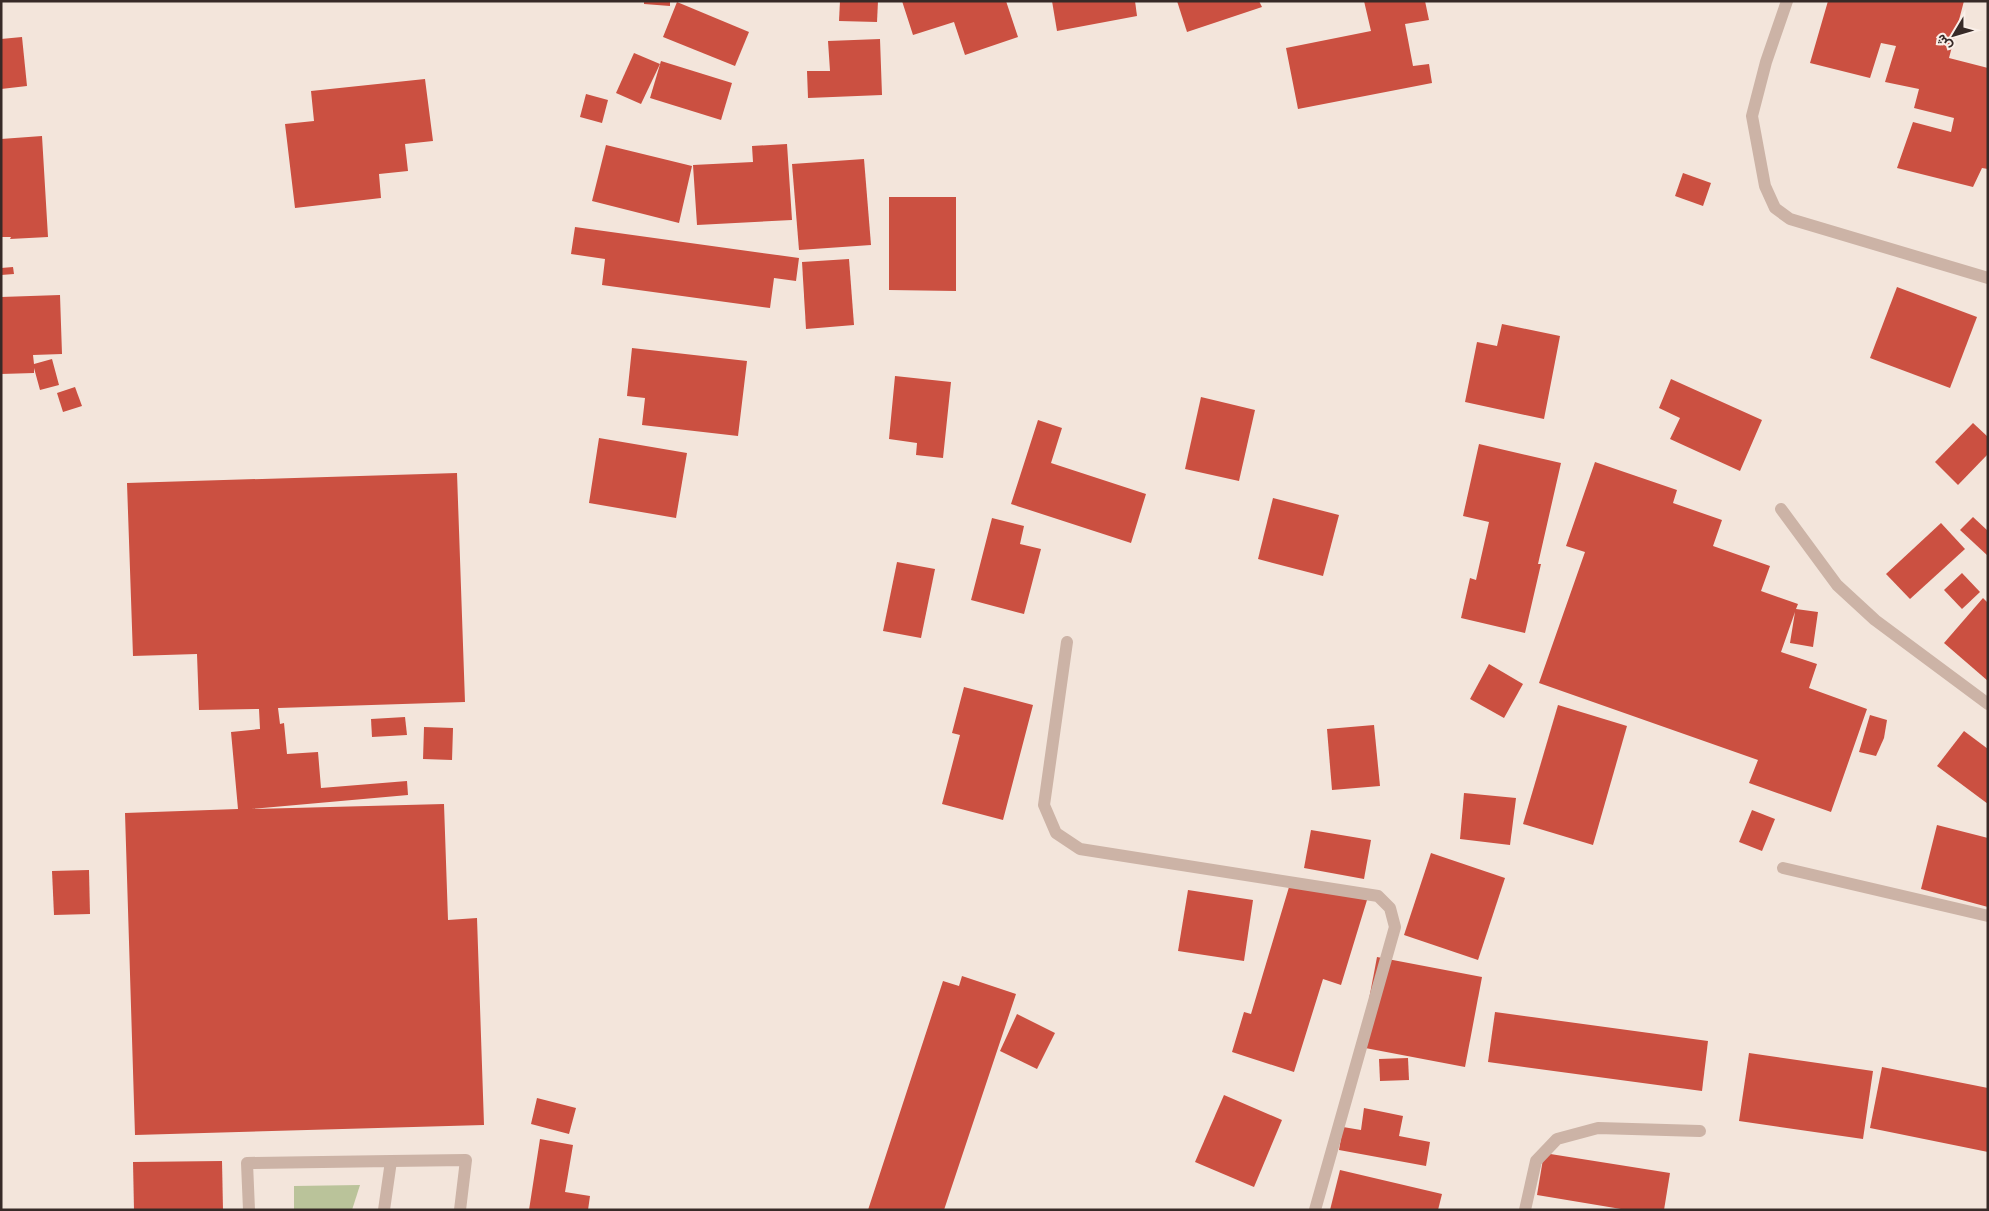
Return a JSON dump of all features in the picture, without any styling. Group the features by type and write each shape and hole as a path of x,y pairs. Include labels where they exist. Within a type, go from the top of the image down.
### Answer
{"street":[{"path":"1787,1 1766,62 1752,116 1765,186 1775,208 1790,219 1988,278"},
{"path":"1781,509 1837,585 1875,620 1988,704"},
{"path":"1067,642 1044,805 1056,833 1080,850 1378,896 1390,908 1395,927 1315,1210"},
{"path":"1783,868 1988,916"},
{"path":"1525,1210 1536,1161 1557,1139 1598,1128 1700,1131"},
{"path":"384,1210 391,1160"},
{"path":"249,1210 247,1163 466,1160 460,1210"}],"green space":[{"path":"360,1185 352,1210 294,1210 294,1186"}],"building":[{"path":"644,1 670,1 670,6 644,4"},
{"path":"840,1 878,1 877,22 839,21"},
{"path":"902,1 1006,1 1018,37 965,55 954,22 913,35"},
{"path":"1052,1 1135,1 1137,16 1057,31"},
{"path":"1177,1 1259,1 1262,7 1187,32"},
{"path":"1364,1 1425,1 1429,20 1405,24 1413,66 1429,64 1432,83 1298,109 1286,48 1371,31"},
{"path":"1828,1 1964,1 1949,58 1988,68 1988,169 1982,168 1973,187 1897,168 1913,122 1951,132 1954,118 1914,108 1919,89 1885,82 1896,46 1881,43 1870,78 1810,63"},
{"path":"677,2 749,32 735,66 663,37"},
{"path":"22,37 27,86 1,89 1,39"},
{"path":"880,39 882,95 808,98 807,71 830,71 828,41"},
{"path":"634,53 660,64 641,104 616,93"},
{"path":"661,61 732,83 721,120 650,98"},
{"path":"425,79 433,141 405,144 408,171 379,174 381,198 295,208 285,124 314,121 311,91"},
{"path":"586,94 608,100 602,123 580,117"},
{"path":"42,136 48,237 10,239 11,237 1,237 1,139"},
{"path":"787,144 792,220 697,225 693,165 753,162 752,146"},
{"path":"606,145 692,166 679,223 592,201"},
{"path":"864,159 871,245 799,250 792,164"},
{"path":"1683,173 1711,183 1703,206 1675,196"},
{"path":"889,197 956,197 956,291 889,290"},
{"path":"575,227 799,258 796,281 774,278 770,308 602,285 605,259 571,254"},
{"path":"849,259 854,325 806,329 802,262"},
{"path":"13,267 14,274 1,275 1,268"},
{"path":"1897,287 1977,317 1950,388 1870,358"},
{"path":"60,295 62,354 33,355 34,364 52,359 59,385 40,390 34,368 34,373 1,374 1,297"},
{"path":"1502,324 1560,336 1544,419 1465,402 1477,342 1497,346"},
{"path":"632,348 747,361 738,436 642,425 645,398 627,396"},
{"path":"895,376 951,382 943,458 916,455 917,443 889,439"},
{"path":"1671,379 1762,420 1740,471 1670,439 1680,418 1659,408"},
{"path":"75,387 82,406 63,412 57,393"},
{"path":"1201,397 1255,410 1239,481 1185,469"},
{"path":"1038,420 1062,428 1051,463 1146,494 1131,543 1011,504"},
{"path":"1973,423 1988,437 1988,454 1958,485 1935,462"},
{"path":"599,438 687,453 676,518 589,503"},
{"path":"1479,444 1561,463 1538,564 1541,564 1525,633 1461,618 1470,578 1476,580 1489,522 1463,516"},
{"path":"1595,462 1677,490 1673,503 1722,520 1713,546 1770,566 1761,591 1798,604 1796,609 1818,612 1813,647 1790,643 1795,612 1781,652 1817,664 1809,688 1867,709 1831,812 1749,783 1758,760 1539,683 1585,552 1566,546"},
{"path":"457,473 465,702 278,708 280,724 284,723 287,754 318,752 321,788 407,781 408,795 251,809 444,804 448,920 477,918 484,1125 135,1135 125,813 238,809 231,732 260,729 259,709 199,710 197,654 133,656 127,483"},
{"path":"1273,498 1339,515 1323,576 1258,559"},
{"path":"1973,517 1988,531 1988,556 1960,530"},
{"path":"992,518 1024,526 1020,544 1041,549 1024,614 971,600"},
{"path":"1941,523 1965,549 1910,599 1886,574"},
{"path":"897,562 935,569 921,638 883,631"},
{"path":"1962,573 1980,592 1962,609 1944,590"},
{"path":"1983,598 1988,603 1988,681 1944,643"},
{"path":"1489,664 1523,684 1504,718 1470,699"},
{"path":"964,687 1033,705 1003,820 942,804 960,735 952,733"},
{"path":"1558,705 1627,726 1593,845 1523,824"},
{"path":"1870,715 1887,720 1884,738 1876,756 1859,752"},
{"path":"405,717 407,735 372,737 371,719"},
{"path":"1374,725 1380,786 1332,790 1327,729"},
{"path":"424,727 453,728 452,760 423,759"},
{"path":"1964,731 1988,749 1988,804 1937,766"},
{"path":"1464,793 1516,798 1510,845 1460,839"},
{"path":"1752,810 1775,819 1762,851 1739,842"},
{"path":"1937,825 1988,838 1988,907 1921,889"},
{"path":"1311,830 1371,840 1364,879 1304,868"},
{"path":"1431,853 1505,878 1478,960 1404,935"},
{"path":"89,870 90,914 54,915 52,871"},
{"path":"1292,877 1367,900 1341,985 1323,979 1294,1072 1232,1052 1244,1012 1251,1014"},
{"path":"1188,890 1253,900 1244,961 1178,951"},
{"path":"1377,957 1482,977 1465,1067 1360,1047"},
{"path":"962,976 1016,994 944,1210 868,1210 943,981 959,986"},
{"path":"1495,1012 1708,1041 1702,1091 1488,1062"},
{"path":"1017,1014 1055,1033 1037,1069 1000,1051"},
{"path":"1749,1053 1873,1071 1863,1139 1739,1121"},
{"path":"1408,1058 1409,1080 1380,1081 1379,1059"},
{"path":"1882,1067 1988,1088 1988,1152 1870,1128"},
{"path":"1224,1095 1282,1120 1254,1187 1195,1162"},
{"path":"537,1098 576,1108 569,1134 531,1124"},
{"path":"1364,1108 1403,1116 1399,1136 1430,1142 1426,1166 1339,1150 1343,1127 1361,1130"},
{"path":"540,1139 573,1145 565,1192 590,1196 588,1210 529,1210"},
{"path":"1544,1153 1670,1173 1664,1210 1627,1210 1537,1195"},
{"path":"222,1161 223,1210 134,1210 133,1162"},
{"path":"1340,1170 1442,1194 1438,1210 1330,1210"}]}
